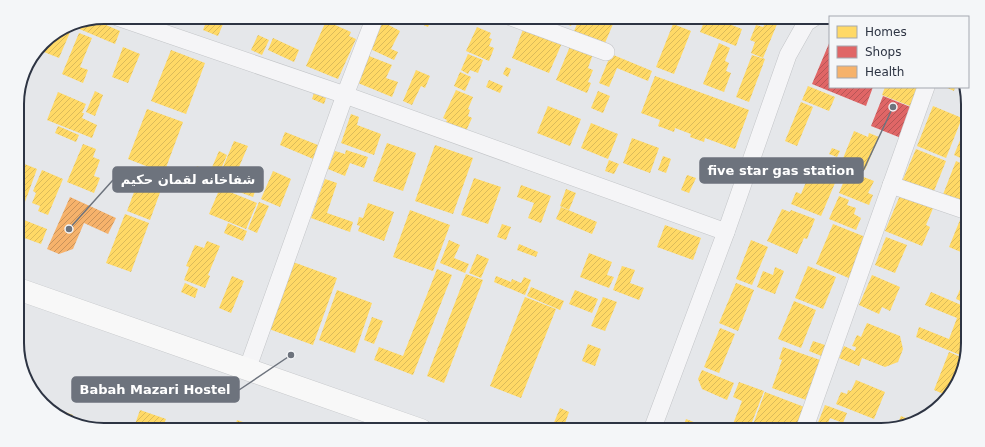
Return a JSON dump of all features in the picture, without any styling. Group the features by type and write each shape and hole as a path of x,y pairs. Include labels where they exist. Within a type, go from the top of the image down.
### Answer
{"main road":[{"path":"24,291 401,423"}],"street":[{"path":"137,24 345,95 726,232"},
{"path":"247,370 345,95 372,24"},
{"path":"529,24 606,52"},
{"path":"655,423 726,232 788,55 805,24"},
{"path":"806,423 926,88"},
{"path":"891,185 961,209"}],"building: Homes":[{"path":"104,24 120,31 115,44 78,28"},
{"path":"205,24 223,24 218,36 203,30"},
{"path":"325,24 333,24 351,32 349,36 356,39 338,79 306,66"},
{"path":"380,24 387,24 400,31 391,49 398,52 394,60 368,48"},
{"path":"421,24 429,24 428,27"},
{"path":"577,24 613,24 605,43 574,31"},
{"path":"673,24 691,31 674,74 656,67"},
{"path":"703,24 729,24 742,29 736,46 700,32"},
{"path":"765,24 777,24 763,58 751,53 755,42 750,40 756,25 763,27"},
{"path":"477,27 491,33 489,38 492,39 489,46 494,48 489,61 466,51"},
{"path":"524,27 562,43 549,73 512,58"},
{"path":"70,31 59,58 43,52 59,37"},
{"path":"79,33 92,38 80,67 88,70 83,83 62,74"},
{"path":"258,35 269,40 262,55 251,50"},
{"path":"273,38 299,50 294,62 268,50"},
{"path":"719,43 730,48 725,61 729,63 726,71 731,73 724,92 703,84"},
{"path":"571,44 593,54 588,68 593,70 588,82 591,83 587,93 556,80"},
{"path":"123,47 140,54 128,83 112,77"},
{"path":"171,50 205,63 186,114 151,101"},
{"path":"468,54 483,60 478,73 470,70 468,74 461,70"},
{"path":"611,54 652,71 648,81 617,68 609,87 599,83"},
{"path":"752,55 765,59 749,102 736,97"},
{"path":"369,56 392,65 386,78 398,82 392,97 358,83"},
{"path":"506,67 511,69 508,77 503,74"},
{"path":"416,70 430,76 425,88 421,86 412,105 403,101"},
{"path":"460,72 471,77 465,91 454,86"},
{"path":"655,76 749,110 735,149 705,138 704,142 690,137 691,134 675,128 674,132 658,126 660,120 641,113"},
{"path":"489,80 503,86 500,93 486,87"},
{"path":"808,86 835,97 829,111 802,100"},
{"path":"885,88 923,88 915,108 882,95"},
{"path":"947,88 955,88 954,91"},
{"path":"456,90 473,97 468,109 470,110 468,116 472,118 466,131 446,122 447,120 443,118"},
{"path":"95,91 103,95 95,116 86,112"},
{"path":"598,91 610,96 603,113 591,108"},
{"path":"58,92 86,104 82,113 84,113 82,118 97,125 92,138 47,120"},
{"path":"314,93 326,98 324,104 312,99"},
{"path":"801,102 813,107 797,146 785,141"},
{"path":"548,106 581,119 570,146 537,133"},
{"path":"933,106 961,118 946,158 917,146"},
{"path":"147,109 183,122 164,173 128,159"},
{"path":"351,114 359,117 357,125 381,134 374,155 341,143"},
{"path":"591,123 618,134 608,159 581,148"},
{"path":"58,126 79,135 76,142 55,133"},
{"path":"854,131 868,137 869,133 879,137 865,170 842,161"},
{"path":"285,132 323,147 318,161 280,145"},
{"path":"632,138 659,148 650,173 623,163"},
{"path":"961,138 961,158 954,155"},
{"path":"234,141 248,146 233,181 256,189 253,197 228,188 232,179 220,174"},
{"path":"387,143 416,153 403,191 373,181"},
{"path":"83,144 96,149 93,157 100,160 94,176 100,178 94,193 67,182"},
{"path":"435,145 473,158 453,214 415,201"},
{"path":"832,148 840,151 837,157 829,154"},
{"path":"916,149 946,161 932,196 901,184"},
{"path":"346,150 368,157 364,168 350,163 345,176 328,169 335,151 345,154"},
{"path":"219,151 227,155 215,183 193,174 197,166 210,172"},
{"path":"663,156 671,159 666,173 658,170"},
{"path":"609,160 619,164 614,174 605,171"},
{"path":"815,161 831,168 827,179 835,183 821,216 791,204 796,192 801,194"},
{"path":"956,161 961,163 961,200 953,197 951,201 942,197"},
{"path":"24,164 37,169 24,205"},
{"path":"143,168 166,176 150,220 127,211"},
{"path":"42,170 63,179 48,215 38,211 40,206 32,203 36,193 33,191"},
{"path":"273,171 291,179 280,207 261,199"},
{"path":"848,171 874,181 868,193 873,195 869,205 839,193"},
{"path":"687,175 696,178 689,193 681,190"},
{"path":"474,178 501,187 488,224 461,215"},
{"path":"325,179 337,183 327,213 353,222 350,232 311,218"},
{"path":"521,185 551,196 541,223 528,218 534,203 517,197"},
{"path":"220,188 257,203 246,229 209,214"},
{"path":"566,189 576,193 569,210 560,206"},
{"path":"901,193 934,206 926,225 930,227 922,246 885,231"},
{"path":"839,196 849,200 847,205 856,208 854,214 861,218 856,230 829,219"},
{"path":"259,202 269,206 257,233 248,229"},
{"path":"368,203 394,212 384,241 358,231 360,226 357,225 359,217 363,218"},
{"path":"561,207 597,222 592,234 556,219"},
{"path":"782,209 790,212 791,210 815,219 807,239 804,238 797,254 767,241"},
{"path":"410,210 450,225 433,271 393,257"},
{"path":"125,214 149,223 131,272 106,263"},
{"path":"961,217 961,252 949,247"},
{"path":"24,220 47,229 41,244 24,238"},
{"path":"228,223 247,231 243,241 224,233"},
{"path":"502,224 511,227 506,240 497,237"},
{"path":"833,224 868,238 851,279 816,264"},
{"path":"665,225 701,238 693,260 657,247"},
{"path":"886,237 907,245 895,273 875,265"},
{"path":"449,240 460,245 454,258 469,264 465,273 440,263"},
{"path":"751,240 768,247 752,285 736,279"},
{"path":"207,241 220,246 208,275 210,276 205,288 184,280 189,267 186,266 195,245 204,248"},
{"path":"519,244 538,252 536,257 517,250"},
{"path":"589,253 612,262 607,275 614,277 609,288 580,277"},
{"path":"477,254 489,259 481,278 469,273"},
{"path":"293,262 337,278 313,345 269,329"},
{"path":"622,266 635,270 630,283 644,288 639,300 613,290"},
{"path":"808,266 836,277 823,309 795,298"},
{"path":"775,267 784,271 775,294 757,287 763,271 773,275"},
{"path":"437,269 452,275 413,375 374,360 379,347 403,356"},
{"path":"466,274 483,280 444,383 427,376"},
{"path":"872,275 900,287 890,311 882,307 879,314 859,305"},
{"path":"232,276 244,281 231,313 219,308"},
{"path":"496,276 511,282 512,279 521,283 524,277 531,280 525,295 494,282"},
{"path":"185,283 198,289 195,298 181,292"},
{"path":"736,283 754,290 738,331 719,323"},
{"path":"531,287 564,301 560,310 527,296"},
{"path":"961,287 961,301 956,299"},
{"path":"337,290 372,303 355,353 319,340"},
{"path":"575,290 598,299 592,313 569,304"},
{"path":"931,292 961,305 960,355 916,337 919,327 949,339 957,318 925,305"},
{"path":"525,297 556,309 521,398 490,386"},
{"path":"603,297 617,302 605,331 591,326"},
{"path":"794,301 816,310 801,348 778,339"},
{"path":"372,317 383,321 374,344 364,340"},
{"path":"867,323 900,336 903,349 898,362 885,367 862,358 859,366 839,358 844,346 855,351 856,347 852,346 857,335 861,337"},
{"path":"720,328 735,334 719,373 704,367"},
{"path":"813,341 828,346 824,357 809,351"},
{"path":"588,344 601,349 595,366 582,361"},
{"path":"783,347 823,361 809,401 772,388 782,360 779,359"},
{"path":"949,352 959,356 953,378 945,392 943,394 934,390"},
{"path":"702,370 734,383 727,400 702,389 698,379"},
{"path":"856,380 885,392 874,419 836,404 841,392 847,394 848,390 851,391"},
{"path":"739,382 764,391 752,423 733,423 742,401 733,397"},
{"path":"765,392 807,408 801,423 754,423"},
{"path":"825,405 847,413 843,423 830,418 828,423 818,423"},
{"path":"560,408 569,412 565,423 554,423"},
{"path":"61,410 73,415 72,417"},
{"path":"140,410 166,419 165,423 135,423"},
{"path":"901,416 908,419 907,419 899,421"},
{"path":"686,419 696,423 685,423"},
{"path":"237,420 246,423 236,423"}],"building: Shops":[{"path":"829,43 829,88 873,88 866,106 812,84"},
{"path":"883,96 913,108 901,138 871,126"}],"building: Health":[{"path":"70,197 116,218 108,234 84,223 73,249 59,254 47,249"}],"place":[{"name":"five star gas station","path":"893,107"},
{"name":"شفاخانه لقمان حکیم","path":"69,229"},
{"name":"Babah Mazari Hostel","path":"291,355"}]}
